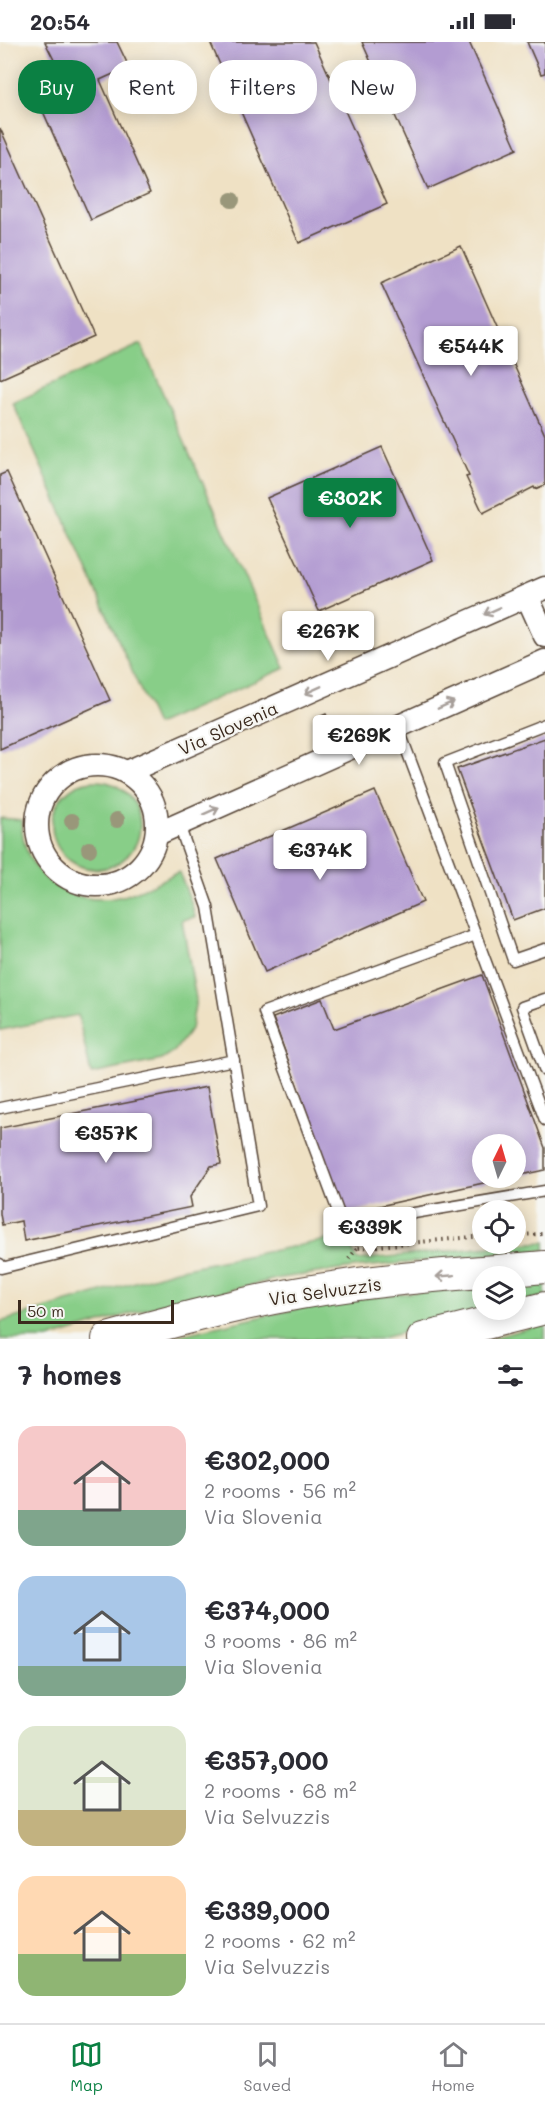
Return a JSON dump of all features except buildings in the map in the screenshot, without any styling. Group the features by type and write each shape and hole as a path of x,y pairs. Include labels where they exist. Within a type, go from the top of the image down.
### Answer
{"main road":[{"name":"Via Selvuzzis","path":"108,1339 204,1312 283,1296 346,1286 545,1267"},
{"path":"423,1339 545,1308"}],"street":[{"name":"Via Slovenia","path":"127,772 536,592 545,636"},
{"path":"157,834 545,661"},
{"path":"87,765 108,765 127,772 152,798 157,816 157,834 151,854 138,870 121,880 101,885 81,883 62,874 48,860 39,842 37,821 41,802 52,784 68,772 87,765"}],"lane":[{"path":"545,724 445,763 513,960 545,949"},
{"path":"398,727 545,1120"},
{"path":"0,1264 1,1268 258,1206 208,907 179,825"},
{"path":"476,935 264,1012 343,1226 545,1191"},
{"path":"545,999 522,1007 545,1071"},
{"path":"0,1108 234,1060"}],"path":[{"path":"526,1234 545,1234"},
{"path":"353,1236 357,1248 472,1237"}],"green space":[{"path":"141,344 285,668 156,725 13,403"},
{"path":"96,781 113,784 127,794 137,808 140,825 137,842 127,856 113,866 96,869 79,866 65,856 55,842 52,825 55,808 65,794 79,784"},
{"path":"0,818 22,820 24,840 39,872 52,884 68,893 85,898 104,899 123,896 179,872 195,917 182,920 196,999 191,1029 173,1053 162,1060 91,1074 78,1015 0,1030"},
{"path":"346,1236 357,1260 472,1249 472,1254 502,1254 361,1267 280,1278 193,1299 191,1295 48,1339 0,1339 0,1322 176,1270"},
{"path":"545,1242 545,1250 526,1252 526,1243"},
{"path":"545,1281 545,1296 526,1301 526,1283"},
{"path":"472,1287 472,1315 378,1339 163,1339 335,1300"},
{"path":"545,1324 545,1339 487,1339"}]}
